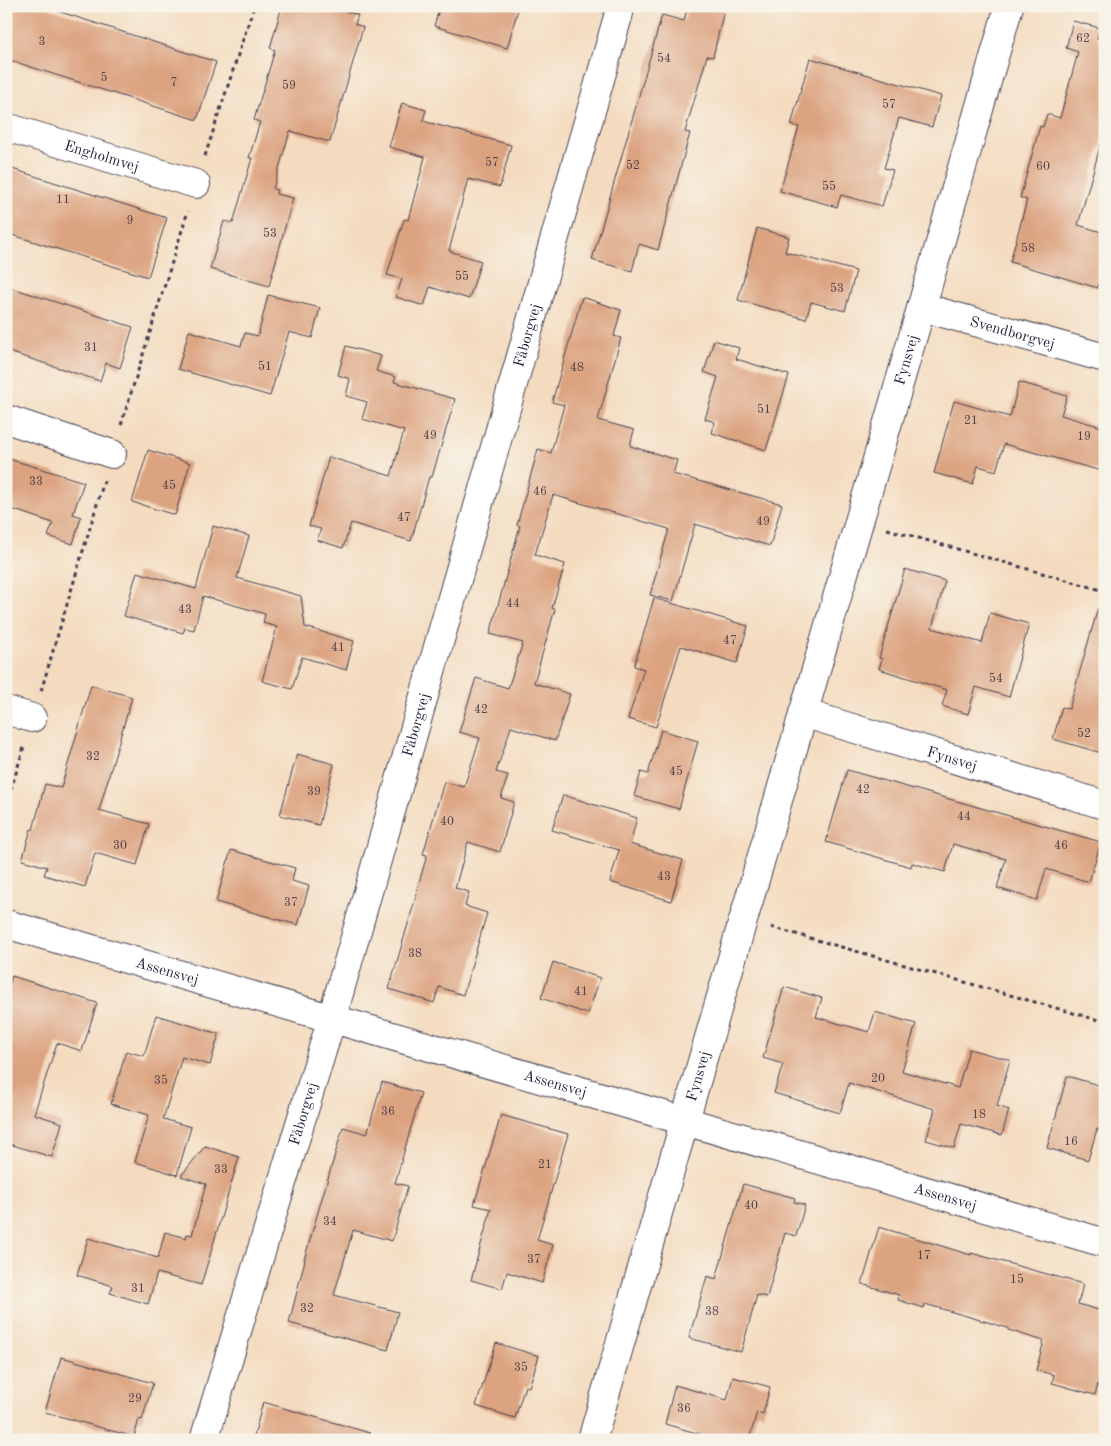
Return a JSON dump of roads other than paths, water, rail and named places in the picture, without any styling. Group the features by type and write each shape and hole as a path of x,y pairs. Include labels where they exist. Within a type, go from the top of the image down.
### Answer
{"street":[{"name":"Fåborgvej","path":"204,1440 332,1018 621,6"},
{"name":"Fynsvej","path":"592,1440 1009,6"},
{"name":"Engholmvej","path":"6,127 196,184"},
{"name":"Svendborgvej","path":"922,308 1105,358"},
{"path":"6,419 112,454"},
{"path":"6,710 32,718"},
{"name":"Fynsvej","path":"803,713 1101,804"},
{"name":"Assensvej","path":"6,924 1105,1243"}]}
